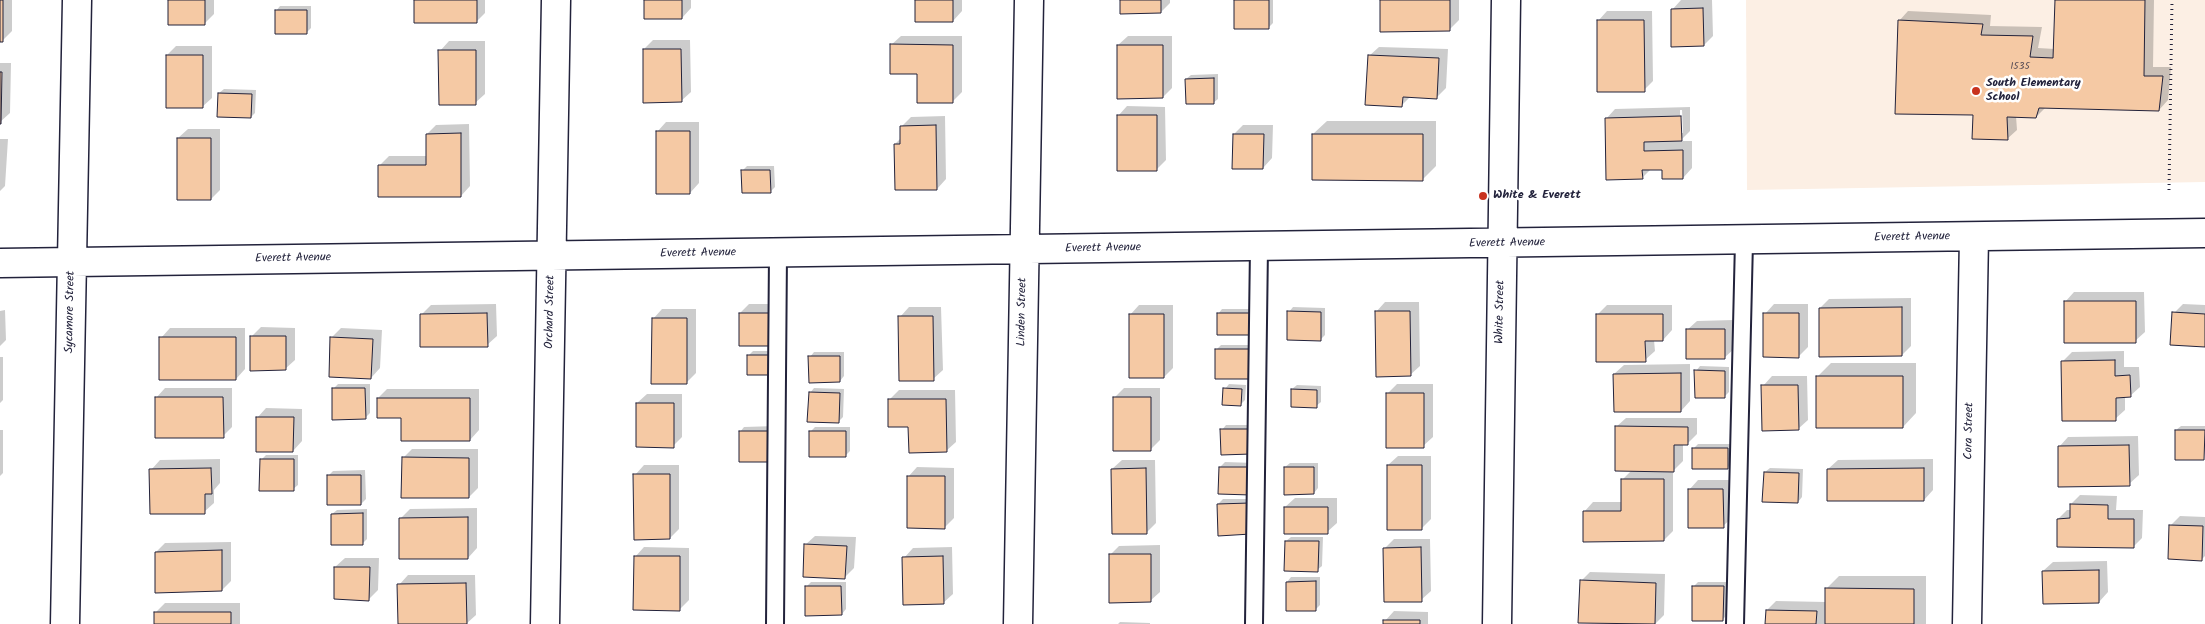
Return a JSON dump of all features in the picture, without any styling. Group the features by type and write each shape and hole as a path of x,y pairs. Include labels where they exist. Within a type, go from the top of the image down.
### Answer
{"street":[{"name":"Sycamore Street","path":"64,624 77,0"},
{"name":"Orchard Street","path":"545,624 556,0"},
{"name":"Linden Street","path":"1018,624 1029,0"},
{"name":"White Street","path":"1497,624 1506,0"},
{"name":"Everett Avenue","path":"0,263 1744,241 2205,233"},
{"name":"Cora Street","path":"1967,624 1974,237"}],"lane":[{"path":"1735,624 1744,241"},
{"path":"1254,624 1259,247"},
{"path":"775,624 778,253"}],"path":[{"path":"2169,190 2172,0"}],"shaded area":[{"name":"South Elementary School","path":"1746,0 2205,0 2205,182 1747,190"}],"building":[{"path":"0,0 3,0 3,42 0,42"},
{"path":"168,0 205,0 205,25 168,25"},
{"path":"414,0 477,0 477,23 414,23"},
{"path":"644,0 682,0 682,19 644,19"},
{"path":"915,0 953,0 953,22 915,22"},
{"path":"1120,0 1161,0 1161,13 1120,14"},
{"path":"1234,0 1269,0 1269,29 1234,29"},
{"path":"1380,0 1450,0 1450,31 1380,32"},
{"path":"2055,0 2145,0 2144,76 2163,76 2159,111 2039,108 2036,118 2007,117 2008,140 1972,139 1973,115 1895,114 1898,20 1983,24 1981,35 2033,36 2030,57 2053,58"},
{"path":"1703,8 1704,46 1671,47 1671,9"},
{"path":"275,10 307,10 307,34 275,34"},
{"path":"1597,20 1644,20 1645,92 1597,92"},
{"path":"890,44 953,45 953,103 917,103 917,74 890,74"},
{"path":"1117,45 1163,45 1163,98 1117,99"},
{"path":"643,49 681,49 682,102 643,103"},
{"path":"438,50 476,50 476,105 439,105"},
{"path":"166,55 203,55 203,108 166,108"},
{"path":"1368,55 1439,58 1437,99 1403,97 1402,107 1365,105"},
{"path":"0,72 2,72 1,124 0,124"},
{"path":"1214,78 1214,104 1186,104 1185,79"},
{"path":"218,93 252,94 251,118 217,117"},
{"path":"1117,115 1157,115 1157,171 1117,171"},
{"path":"1681,116 1682,141 1644,142 1644,151 1683,150 1683,179 1662,179 1662,170 1642,170 1643,179 1606,180 1605,118"},
{"path":"936,125 937,190 895,190 894,144 900,144 900,126"},
{"path":"656,131 690,131 690,194 656,194"},
{"path":"461,133 461,197 378,197 378,165 426,165 426,134"},
{"path":"1233,134 1264,134 1263,169 1232,169"},
{"path":"1312,134 1423,134 1423,181 1312,180"},
{"path":"177,138 211,138 211,200 177,200"},
{"path":"741,170 770,170 771,193 742,193"},
{"path":"2064,301 2136,301 2136,343 2064,343"},
{"path":"1902,307 1902,356 1819,357 1819,308"},
{"path":"1287,311 1321,312 1321,341 1287,340"},
{"path":"1375,311 1410,311 1411,376 1376,377"},
{"path":"2172,312 2205,314 2205,347 2170,345"},
{"path":"487,313 488,347 420,347 420,314"},
{"path":"739,313 777,313 777,346 739,346"},
{"path":"1217,313 1250,313 1250,335 1217,335"},
{"path":"1763,313 1799,313 1799,358 1763,357"},
{"path":"1129,314 1164,314 1164,378 1129,378"},
{"path":"1596,314 1663,314 1663,341 1645,341 1646,362 1596,362"},
{"path":"898,316 933,316 934,381 899,381"},
{"path":"652,318 687,318 687,384 651,384"},
{"path":"1686,329 1725,329 1725,359 1686,359"},
{"path":"250,336 286,336 286,370 250,371"},
{"path":"159,337 236,337 236,380 159,380"},
{"path":"330,337 373,339 371,379 329,377"},
{"path":"1215,349 1250,349 1251,379 1215,379"},
{"path":"747,355 772,355 772,375 747,375"},
{"path":"808,356 840,356 840,382 809,383"},
{"path":"2115,360 2115,376 2130,375 2131,397 2116,398 2116,421 2062,421 2061,361"},
{"path":"1694,370 1725,371 1725,398 1695,398"},
{"path":"1681,373 1681,412 1614,412 1613,374"},
{"path":"1816,376 1903,376 1903,428 1816,428"},
{"path":"1761,385 1798,385 1799,430 1762,431"},
{"path":"332,388 365,388 366,419 332,420"},
{"path":"1223,388 1242,389 1241,406 1222,405"},
{"path":"1291,389 1317,390 1317,408 1291,407"},
{"path":"809,392 840,393 839,423 807,422"},
{"path":"1386,393 1424,393 1424,448 1386,448"},
{"path":"155,397 223,397 224,438 155,438"},
{"path":"1113,397 1151,397 1151,451 1113,451"},
{"path":"377,398 470,398 470,441 401,441 401,418 377,418"},
{"path":"888,399 946,399 947,452 909,453 908,427 888,427"},
{"path":"636,403 674,403 674,448 636,447"},
{"path":"256,417 294,417 293,452 256,452"},
{"path":"1615,426 1688,427 1688,445 1674,445 1674,472 1615,471"},
{"path":"1220,429 1251,429 1251,454 1221,455"},
{"path":"2175,430 2205,430 2204,460 2175,460"},
{"path":"739,431 772,431 773,462 739,462"},
{"path":"809,431 846,431 846,457 809,457"},
{"path":"2129,445 2130,486 2058,487 2058,446"},
{"path":"1692,448 1728,448 1728,469 1692,469"},
{"path":"402,457 469,458 469,498 401,498"},
{"path":"260,459 294,459 294,491 259,491"},
{"path":"1387,465 1422,465 1422,530 1387,530"},
{"path":"1219,467 1251,467 1251,495 1218,494"},
{"path":"1284,467 1314,467 1314,494 1284,495"},
{"path":"211,468 212,494 205,494 205,514 150,514 149,469"},
{"path":"1146,468 1147,534 1112,534 1111,469"},
{"path":"1924,468 1924,501 1827,501 1827,469"},
{"path":"1764,472 1799,473 1798,503 1762,502"},
{"path":"633,474 670,474 670,539 634,540"},
{"path":"327,475 361,475 361,505 327,505"},
{"path":"907,476 945,476 945,529 907,528"},
{"path":"1621,479 1664,479 1664,541 1583,542 1583,511 1621,511"},
{"path":"1688,489 1723,489 1724,528 1688,528"},
{"path":"1250,503 1251,534 1218,536 1217,504"},
{"path":"2070,504 2108,505 2108,519 2134,519 2134,548 2057,547 2057,519 2070,518"},
{"path":"1284,507 1328,507 1328,534 1284,534"},
{"path":"363,513 363,545 331,545 331,514"},
{"path":"468,517 468,559 399,559 399,518"},
{"path":"2169,525 2203,526 2202,561 2168,559"},
{"path":"1285,541 1319,541 1318,572 1284,571"},
{"path":"804,544 847,546 845,579 803,577"},
{"path":"1421,547 1422,602 1384,602 1383,548"},
{"path":"222,550 222,591 155,593 155,552"},
{"path":"1109,554 1151,554 1151,602 1109,603"},
{"path":"634,556 680,556 680,611 633,610"},
{"path":"943,556 944,604 903,605 902,557"},
{"path":"334,567 370,567 369,601 334,599"},
{"path":"2099,570 2099,603 2043,604 2042,571"},
{"path":"1580,580 1656,583 1655,624 1578,623"},
{"path":"1316,581 1316,611 1286,611 1286,582"},
{"path":"466,583 467,624 398,624 397,584"},
{"path":"805,586 841,586 842,615 805,616"},
{"path":"1692,586 1724,586 1723,621 1692,621"},
{"path":"1825,588 1914,589 1914,624 1825,624"},
{"path":"1766,610 1817,611 1816,624 1765,624"},
{"path":"154,612 231,612 231,624 154,624"},
{"path":"1383,620 1420,620 1420,624 1383,624"}],"place":[{"name":"South Elementary School","path":"1976,91"},
{"name":"White & Everett","path":"1483,196"}]}
